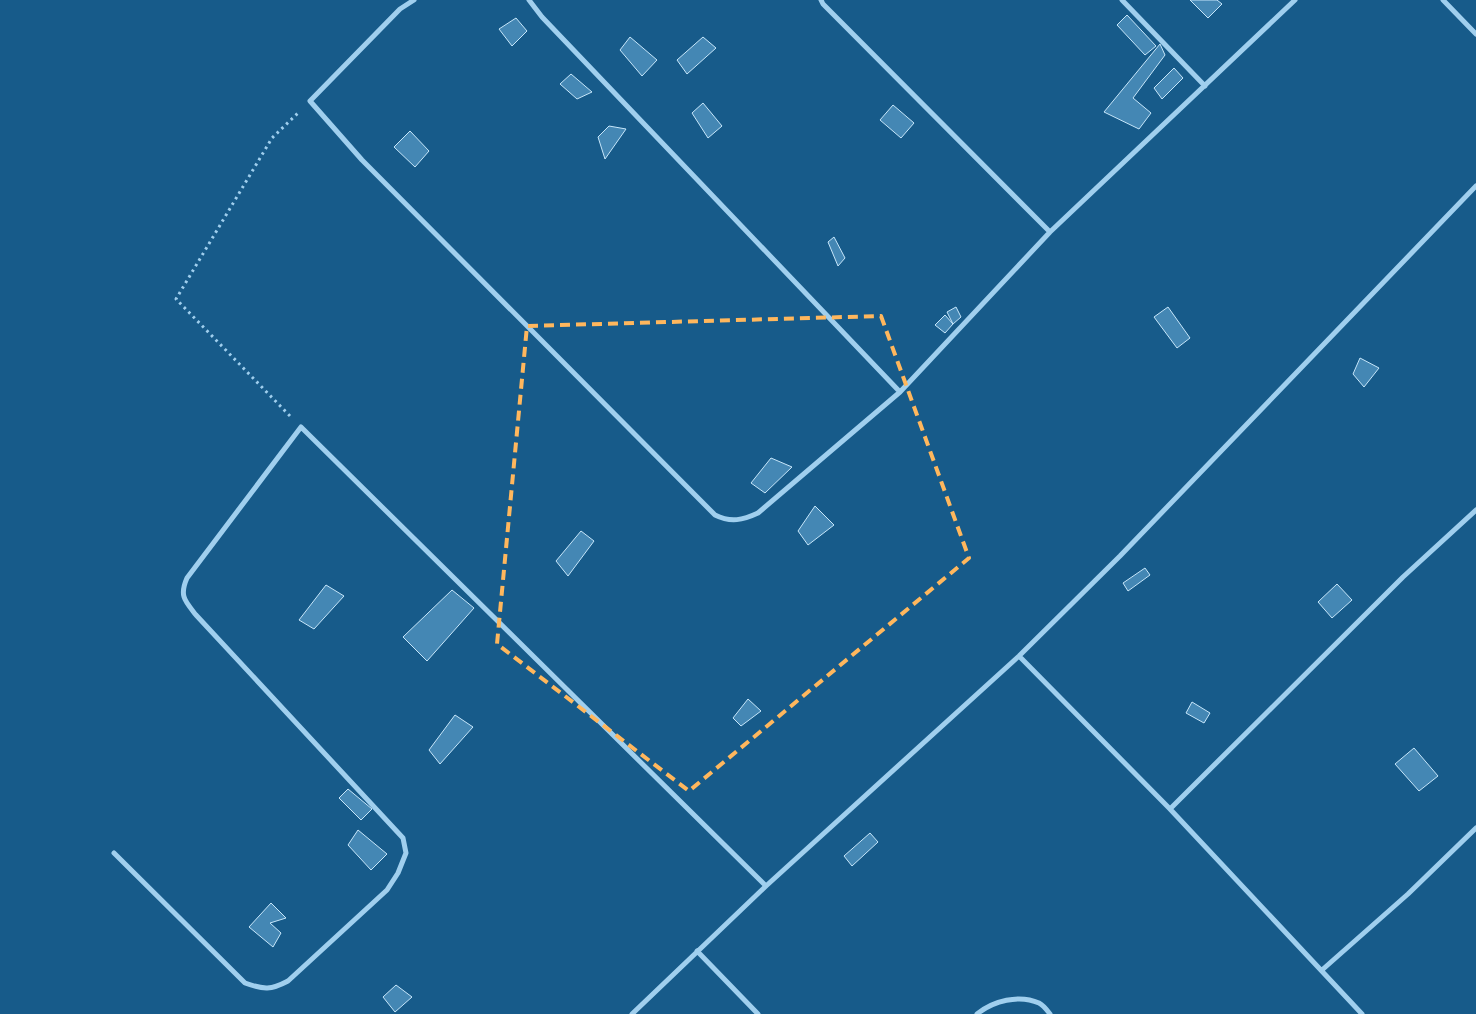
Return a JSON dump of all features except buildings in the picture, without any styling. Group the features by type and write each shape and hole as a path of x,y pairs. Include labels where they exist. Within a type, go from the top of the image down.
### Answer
{"street":[{"path":"414,0 400,9 310,101 362,160 715,515 734,521 758,513 900,392 1050,232 1295,0"},
{"path":"529,0 542,17 900,392"},
{"path":"821,0 822,4 1050,232"},
{"path":"1122,0 1205,86"},
{"path":"1443,0 1476,34"},
{"path":"632,1014 766,886 1019,656 1120,556 1476,186"},
{"path":"114,853 245,983 260,988 275,988 288,981 386,890 398,873 406,853 402,838 202,622 184,600 182,589 187,578 301,427 766,886"},
{"path":"1170,809 1403,577 1476,510"},
{"path":"1019,656 1170,809 1362,1014"},
{"path":"1322,970 1408,894 1476,828"},
{"path":"697,951 758,1014"},
{"path":"976,1014 987,1006 1019,998 1041,1004 1050,1014"}],"path":[{"path":"301,427 176,299 272,138 310,101"}],"highlighted area":[{"path":"881,316 969,558 689,791 497,644 527,326"}]}
